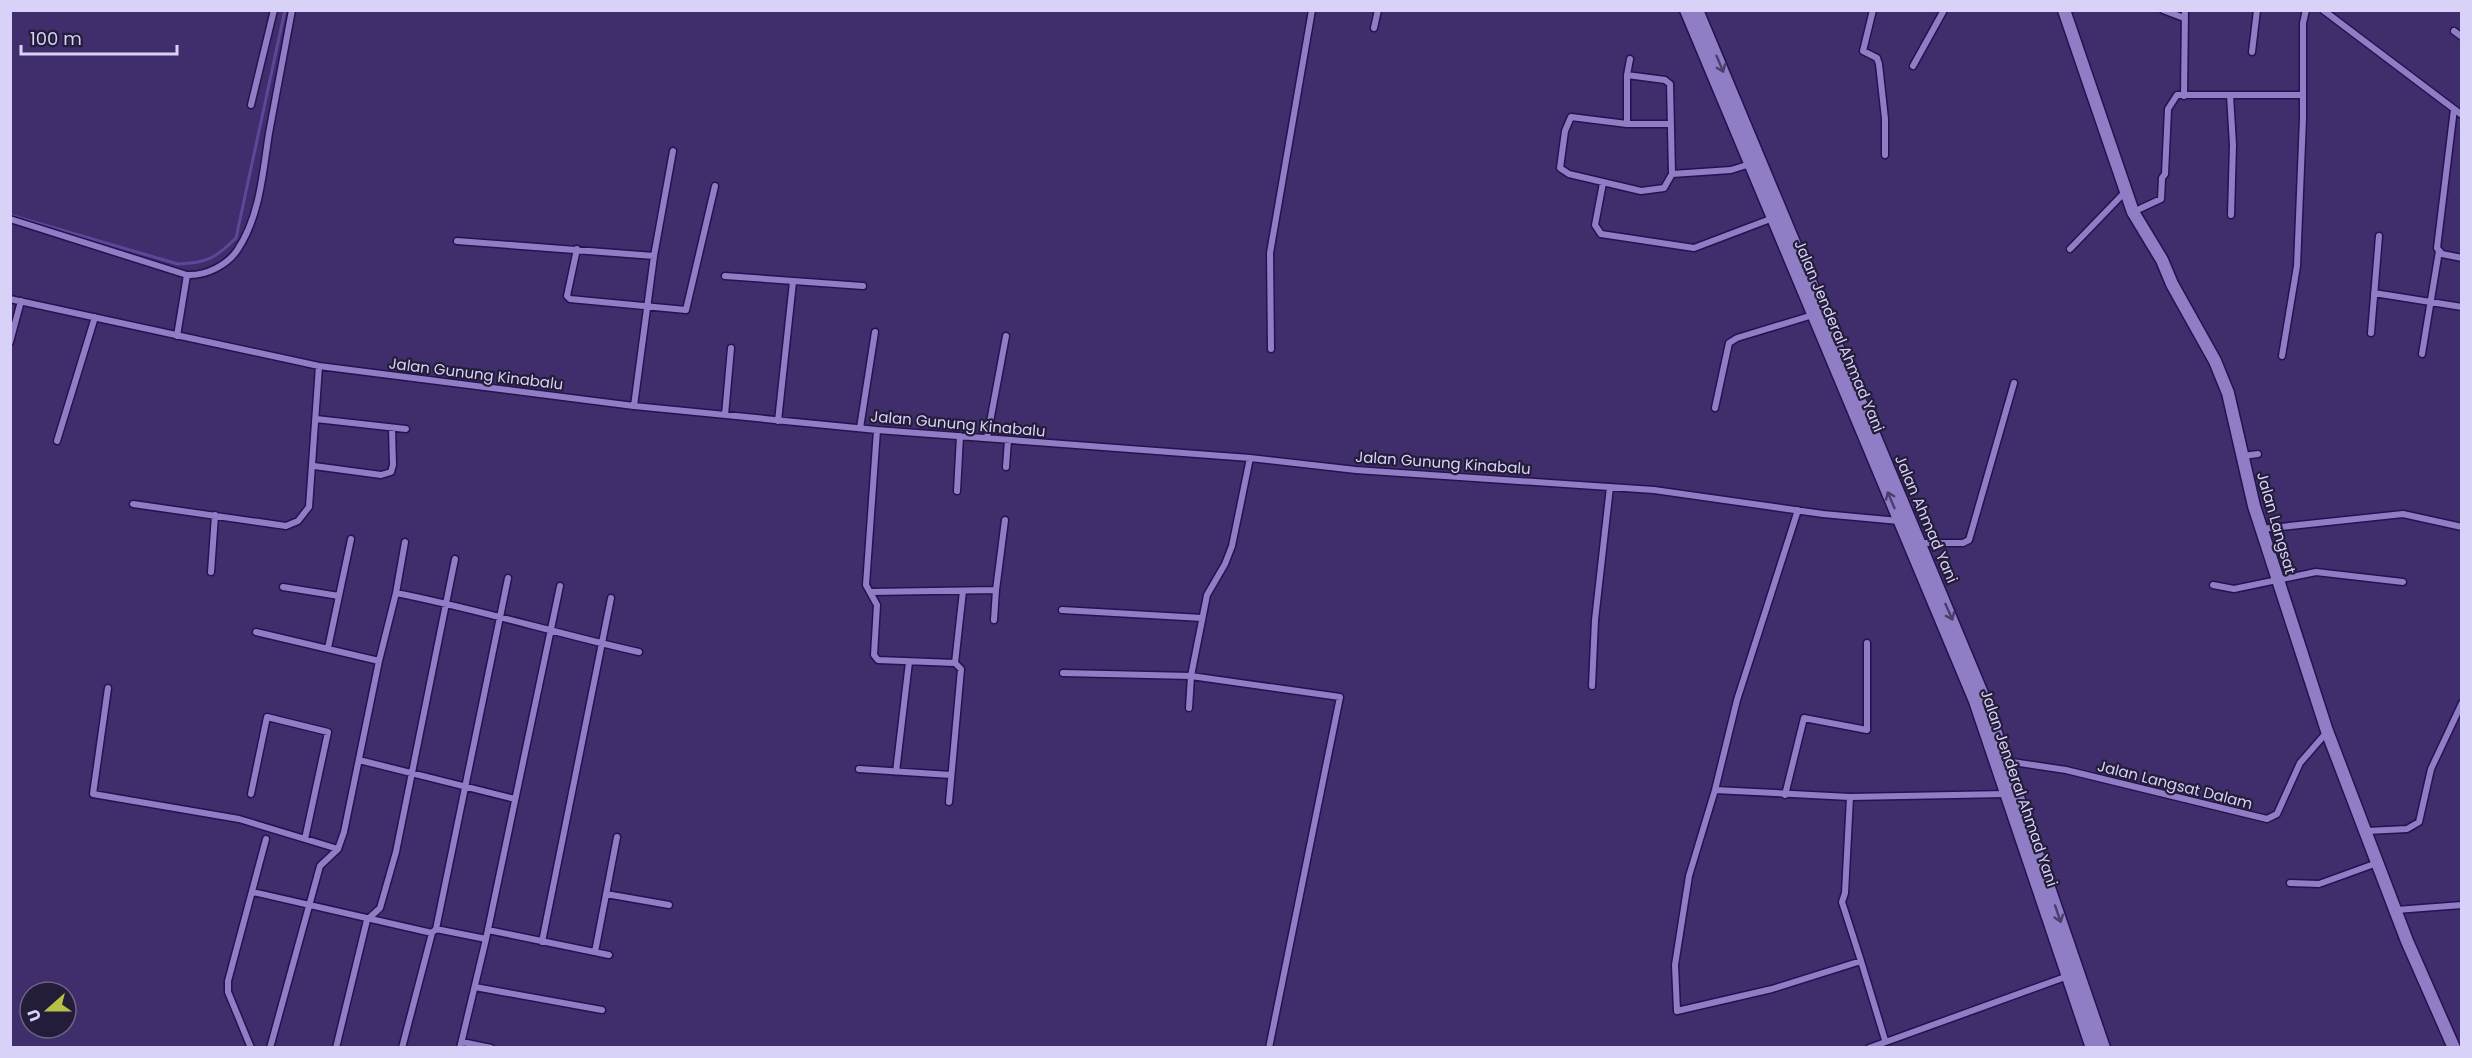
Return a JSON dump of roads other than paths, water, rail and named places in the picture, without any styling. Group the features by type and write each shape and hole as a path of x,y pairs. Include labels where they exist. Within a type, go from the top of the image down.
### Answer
{"main road":[{"name":"Jalan Jenderal Ahmad Yani","path":"1686,10 1701,33 1751,164 1761,174 1773,218 1905,522 1975,701 2092,1047"},
{"name":"Jalan Ahmad Yani","path":"1697,10 1701,33 1905,522 1920,543 1984,698 2104,1047"},
{"name":"Jalan Langsat","path":"2064,10 2133,212 2162,261 2221,376 2232,406 2261,529 2327,731 2367,831 2395,910 2454,1047"}],"street":[{"path":"251,105 274,10"},
{"path":"10,219 187,274 204,274 222,264 238,249 248,231 259,194 292,10"},
{"path":"1271,349 1270,253 1312,10"},
{"path":"1374,28 1378,10"},
{"path":"1873,10 1863,51 1877,58 1879,64 1885,119 1885,155"},
{"path":"1913,66 1944,10"},
{"path":"2163,10 2184,18"},
{"path":"2184,96 2185,10"},
{"path":"2252,52 2257,10"},
{"path":"2282,356 2297,266 2304,119 2301,95 2306,10"},
{"path":"2323,10 2462,115"},
{"path":"2454,31 2462,37"},
{"path":"1627,124 1627,75 1630,59"},
{"path":"1627,75 1668,82 1671,124 1672,174 1664,188 1641,191 1569,174 1560,168 1568,119 1577,116 1627,124 1671,124"},
{"path":"2133,212 2161,200 2162,178 2165,174 2168,109 2177,95 2301,95"},
{"path":"2230,95 2233,145 2230,215"},
{"path":"2422,354 2439,251 2437,244 2454,109"},
{"path":"634,406 654,256 673,151"},
{"path":"1672,174 1731,170 1751,164"},
{"path":"1603,183 1595,225 1601,234 1694,248 1773,218"},
{"path":"577,249 568,298 682,311 687,309 716,186"},
{"path":"2070,249 2126,192"},
{"path":"2371,333 2379,236"},
{"path":"457,241 654,256"},
{"path":"2439,251 2462,258"},
{"path":"177,336 187,274"},
{"path":"724,276 863,286"},
{"path":"778,421 793,282"},
{"path":"2374,293 2462,307"},
{"name":"Jalan Gunung Kinabalu","path":"10,299 319,366 634,406 877,430 1250,458 1356,470 1654,490 1905,522"},
{"path":"10,342 21,302"},
{"path":"1715,408 1729,343 1744,336 1814,315"},
{"path":"57,441 95,317"},
{"path":"860,428 875,332"},
{"path":"987,438 1006,336"},
{"path":"725,415 731,348"},
{"path":"133,504 286,526 294,524 309,507 314,466 319,366"},
{"path":"1920,543 1963,543 1969,540 2014,383"},
{"path":"316,419 406,429"},
{"path":"314,466 381,475 391,472 393,465 392,428"},
{"path":"877,430 866,585 878,605 874,657 878,660 955,663"},
{"path":"957,491 960,436"},
{"path":"1006,467 1008,440"},
{"path":"2242,456 2258,454"},
{"path":"1189,708 1191,676 1208,591 1223,569 1232,546 1250,458"},
{"path":"1592,686 1595,620 1610,487"},
{"path":"1798,510 1740,689 1715,790 1689,876 1680,923 1674,983 1677,1011 1772,989 1861,961"},
{"path":"2261,529 2403,514 2462,527"},
{"path":"211,572 215,515"},
{"path":"994,620 1005,520"},
{"path":"328,648 351,539"},
{"path":"270,1047 320,866 338,849 396,593 405,542"},
{"path":"336,1047 367,920 380,908 396,852 448,603 455,559"},
{"path":"2213,585 2234,590 2276,579 2326,572 2403,582"},
{"path":"402,1047 434,931 508,578"},
{"path":"283,586 339,596"},
{"path":"491,1047 461,1045 488,930 560,586"},
{"path":"870,592 996,590"},
{"path":"949,802 962,672 955,663 963,591"},
{"path":"396,593 448,603 549,632 639,652"},
{"path":"542,942 611,598"},
{"path":"1062,610 1202,618"},
{"path":"256,632 379,661"},
{"path":"1785,795 1804,718 1867,730 1867,643"},
{"path":"896,772 909,662"},
{"path":"1063,673 1191,676 1340,697 1269,1047"},
{"path":"108,688 93,794 239,819 338,849"},
{"path":"2367,831 2407,828 2419,822 2431,769 2462,703"},
{"path":"251,794 267,717 328,732 305,839"},
{"name":"Jalan Langsat Dalam","path":"2006,761 2066,770 2267,819 2277,814 2304,757 2327,731"},
{"path":"359,760 515,799"},
{"path":"859,769 951,775"},
{"path":"1715,790 1850,797 2006,794"},
{"path":"1850,797 1845,893 1842,902 1885,1040"},
{"path":"595,952 617,837"},
{"path":"251,1047 228,992 228,981 254,892 266,839"},
{"path":"2290,883 2319,884 2377,863"},
{"path":"254,892 367,920 486,939"},
{"path":"606,894 669,905"},
{"path":"2395,910 2462,904"},
{"path":"488,930 609,955"},
{"path":"1869,1047 2068,976"},
{"path":"475,987 602,1010"}],"waterway":[{"path":"10,215 178,264 204,261 223,250 236,238 285,10"}]}
